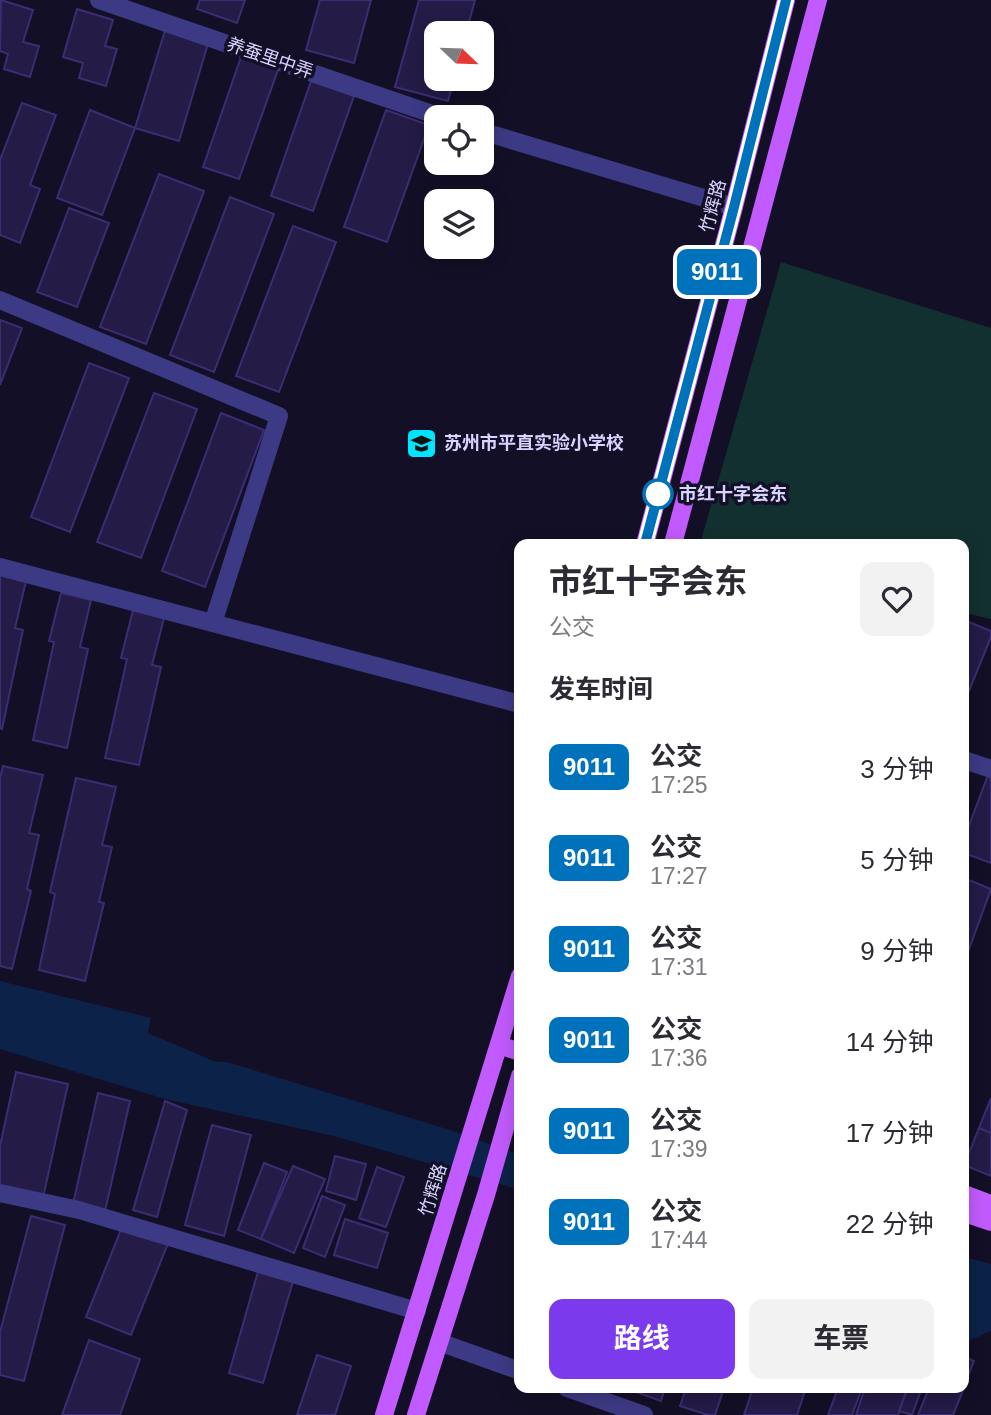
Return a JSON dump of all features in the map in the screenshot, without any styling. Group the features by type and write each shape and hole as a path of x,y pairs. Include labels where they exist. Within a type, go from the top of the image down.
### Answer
{"main road":[{"name":"竹辉路","path":"646,539 786,0"},
{"path":"674,539 818,0"},
{"name":"竹辉路","path":"384,1415 514,996"},
{"path":"497,1054 514,1053"},
{"path":"497,1054 514,1066"},
{"path":"416,1415 514,1099"},
{"path":"969,1196 991,1204"},
{"path":"969,1215 991,1222"}],"street":[{"name":"养蚕里中弄","path":"99,0 424,111"},
{"path":"494,135 734,207"},
{"path":"0,300 279,416 213,623"},
{"path":"0,567 514,702"},
{"path":"969,762 991,769"},
{"path":"0,1193 79,1210 417,1311"},
{"path":"439,1342 514,1369"},
{"path":"581,1393 644,1415"}],"green space":[{"path":"781,262 991,328 991,619 969,614 969,539 701,539"}],"water":[{"path":"0,981 151,1018 148,1033 216,1062 227,1062 447,1129 514,1153 514,1188 334,1136 165,1099 0,1049"},
{"path":"969,1258 991,1264 991,1331 969,1341"}],"building":[{"path":"1,0 33,10 23,42 39,46 30,77 4,69 8,54 0,51"},
{"path":"200,0 245,0 237,23 197,9"},
{"path":"320,0 371,0 354,63 306,50"},
{"path":"419,0 475,0 469,21 424,21 424,91 451,91 448,101 395,87"},
{"path":"77,9 113,20 105,46 117,49 106,86 79,78 83,63 63,57"},
{"path":"167,24 210,37 179,141 135,128"},
{"path":"242,54 279,67 239,179 203,167"},
{"path":"311,81 354,96 313,211 271,196"},
{"path":"22,103 56,115 30,185 40,189 20,243 0,235 0,160"},
{"path":"90,110 135,128 102,215 57,198"},
{"path":"386,110 424,123 424,139 387,242 344,227"},
{"path":"159,174 204,191 146,344 100,327"},
{"path":"230,197 274,214 214,372 170,355"},
{"path":"69,208 109,223 77,307 37,292"},
{"path":"293,226 336,242 279,392 236,376"},
{"path":"0,320 22,328 0,385"},
{"path":"89,363 129,378 70,532 31,517"},
{"path":"154,393 197,409 141,558 97,542"},
{"path":"221,413 264,430 205,587 162,571"},
{"path":"0,574 26,581 15,628 23,630 2,729 0,728"},
{"path":"61,593 91,600 80,647 88,649 67,748 33,740 54,642 49,641"},
{"path":"133,610 164,618 152,665 161,667 139,765 105,758 127,659 121,658"},
{"path":"969,622 991,631 969,691"},
{"path":"3,766 43,775 29,833 39,835 27,889 31,891 12,969 0,966 0,778"},
{"path":"988,775 991,776 991,863 969,855 969,826"},
{"path":"76,778 116,787 102,845 112,847 99,902 104,903 85,981 39,970 55,894 50,892"},
{"path":"969,880 991,889 969,949"},
{"path":"16,1072 68,1084 43,1198 0,1188 0,1146"},
{"path":"98,1093 130,1101 105,1211 73,1204"},
{"path":"991,1098 991,1133 979,1128"},
{"path":"165,1101 187,1110 157,1217 133,1210"},
{"path":"212,1125 251,1135 224,1236 185,1225"},
{"path":"979,1128 991,1133 991,1176 969,1167 969,1153"},
{"path":"335,1156 366,1164 356,1200 326,1191"},
{"path":"264,1163 287,1172 261,1239 238,1230"},
{"path":"293,1166 325,1179 294,1253 261,1239"},
{"path":"377,1167 404,1177 386,1227 359,1218"},
{"path":"322,1196 345,1205 325,1257 303,1248"},
{"path":"31,1216 65,1225 24,1381 0,1375 0,1332"},
{"path":"345,1219 388,1233 377,1268 334,1255"},
{"path":"124,1222 169,1241 131,1335 86,1317"},
{"path":"259,1268 294,1278 263,1383 229,1373"},
{"path":"89,1340 140,1359 120,1415 62,1415"},
{"path":"317,1355 351,1366 335,1415 297,1415"},
{"path":"969,1359 974,1361 969,1374"},
{"path":"639,1393 663,1393 661,1401"},
{"path":"684,1393 722,1393 715,1415 680,1406"},
{"path":"751,1393 804,1393 797,1415 744,1415"},
{"path":"836,1393 860,1393 852,1415 828,1415"},
{"path":"863,1393 905,1393 898,1415 856,1415"},
{"path":"906,1393 920,1393 912,1415 899,1411"},
{"path":"927,1393 962,1393 953,1415 918,1415"}],"bus line":[{"name":"9011","path":"646,539 786,0"}],"place":[{"name":"苏州市平直实验小学校","path":"421,443"},
{"name":"市红十字会东","path":"658,494"}]}
